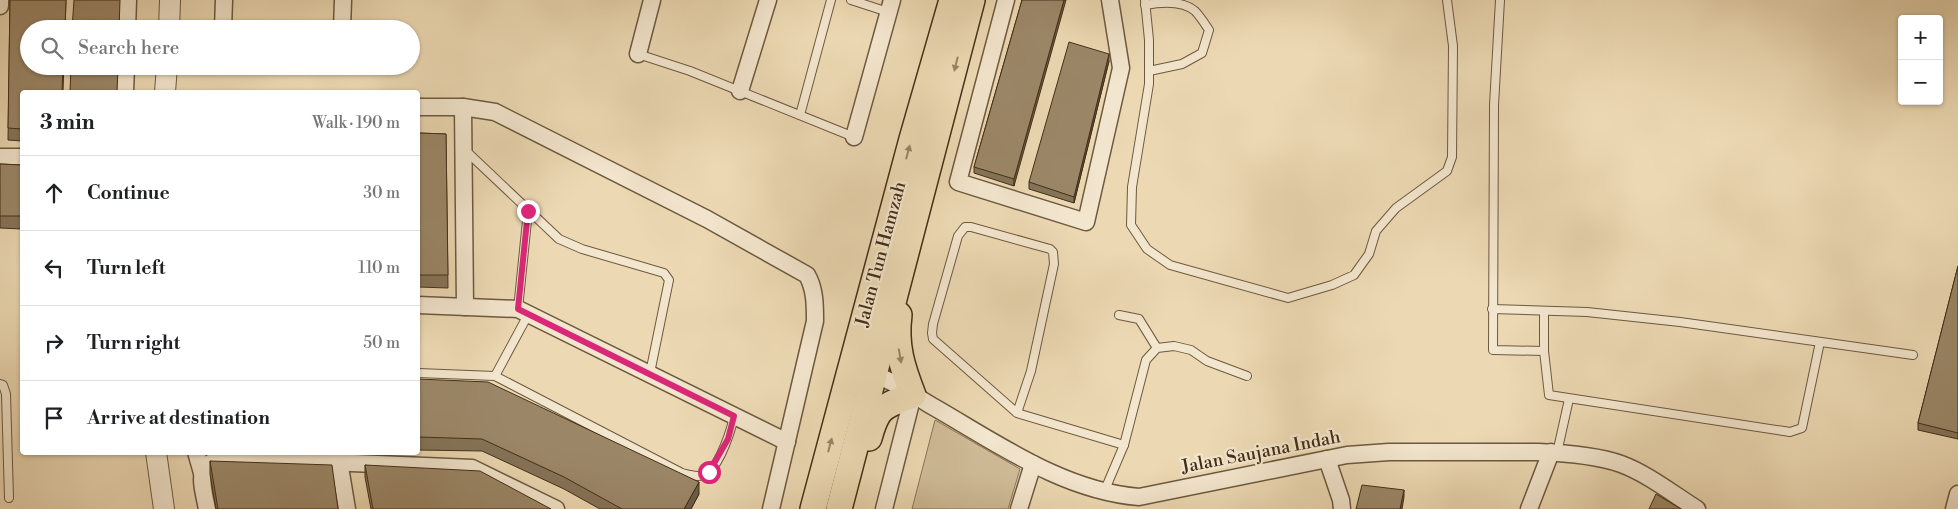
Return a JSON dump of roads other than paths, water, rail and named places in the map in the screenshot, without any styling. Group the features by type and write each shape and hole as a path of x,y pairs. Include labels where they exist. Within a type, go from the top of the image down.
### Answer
{"main road":[{"name":"Jalan Tun Hamzah","path":"839,509 862,371 909,149 952,0"},
{"name":"Jalan Tun Hamzah","path":"812,509 919,205 974,0"},
{"path":"843,509 875,419 880,410 913,395 902,369 898,326 919,205"}],"street":[{"path":"0,0 0,6"},
{"path":"127,20 128,0"},
{"path":"169,20 170,0"},
{"path":"223,20 224,0"},
{"path":"342,20 343,0"},
{"path":"638,54 652,0"},
{"path":"740,91 768,0"},
{"path":"1006,0 958,182 1086,222 1120,68 1110,0"},
{"path":"854,137 890,6"},
{"path":"125,90 126,75"},
{"path":"165,90 166,75"},
{"path":"420,107 464,107 495,112 707,219 807,275 812,284 816,304 816,321 772,509"},
{"path":"464,107 465,306"},
{"path":"0,157 20,157"},
{"path":"420,305 465,306 523,311 787,442"},
{"name":"Jalan Saujana Indah","path":"862,371 894,383 1033,464 1075,483 1138,503 1327,458 1369,453 1554,452 1622,465 1636,471 1697,509"},
{"path":"884,509 913,395"},
{"path":"1529,509 1554,452"},
{"path":"156,455 164,509"},
{"path":"197,455 202,473 202,484 207,509"},
{"path":"202,473 208,463 218,458 339,461 472,468 556,509"},
{"path":"1327,458 1341,500 1342,509"},
{"path":"339,461 347,509"},
{"path":"1019,509 1033,464"},
{"path":"1954,509 1958,494"}],"lane":[{"path":"800,115 831,0"},
{"path":"851,0 890,6"},
{"path":"1149,71 1182,64 1202,53 1209,30 1194,10 1169,1 1145,3 1149,40 1149,71 1149,84 1132,187 1131,225 1147,249 1170,265 1288,298 1332,285 1354,275 1369,254 1376,231 1396,208 1446,171 1452,157 1453,46 1447,0"},
{"path":"1500,0 1494,105 1493,350 1544,352"},
{"path":"638,54 690,71 854,137"},
{"path":"464,148 559,239 570,245 664,273 668,276 669,280 650,373"},
{"path":"496,376 523,311 528,211"},
{"path":"1017,413 1031,371 1054,264 1053,252 1050,249 972,227 965,227 958,236 933,324 932,333 937,344 1017,413 1124,445"},
{"path":"1492,309 1587,312 1680,322 1913,355"},
{"path":"1544,311 1544,352 1549,395 1790,432 1802,428 1820,342"},
{"path":"1119,315 1139,319 1157,348"},
{"path":"1104,492 1124,445 1146,360 1157,348 1174,346 1191,350 1207,361 1248,376"},
{"path":"420,373 496,376 682,473 692,476 701,476 709,472 728,439 734,416"},
{"path":"0,384 3,385 6,394 9,498"},
{"path":"1554,452 1569,398"}]}
